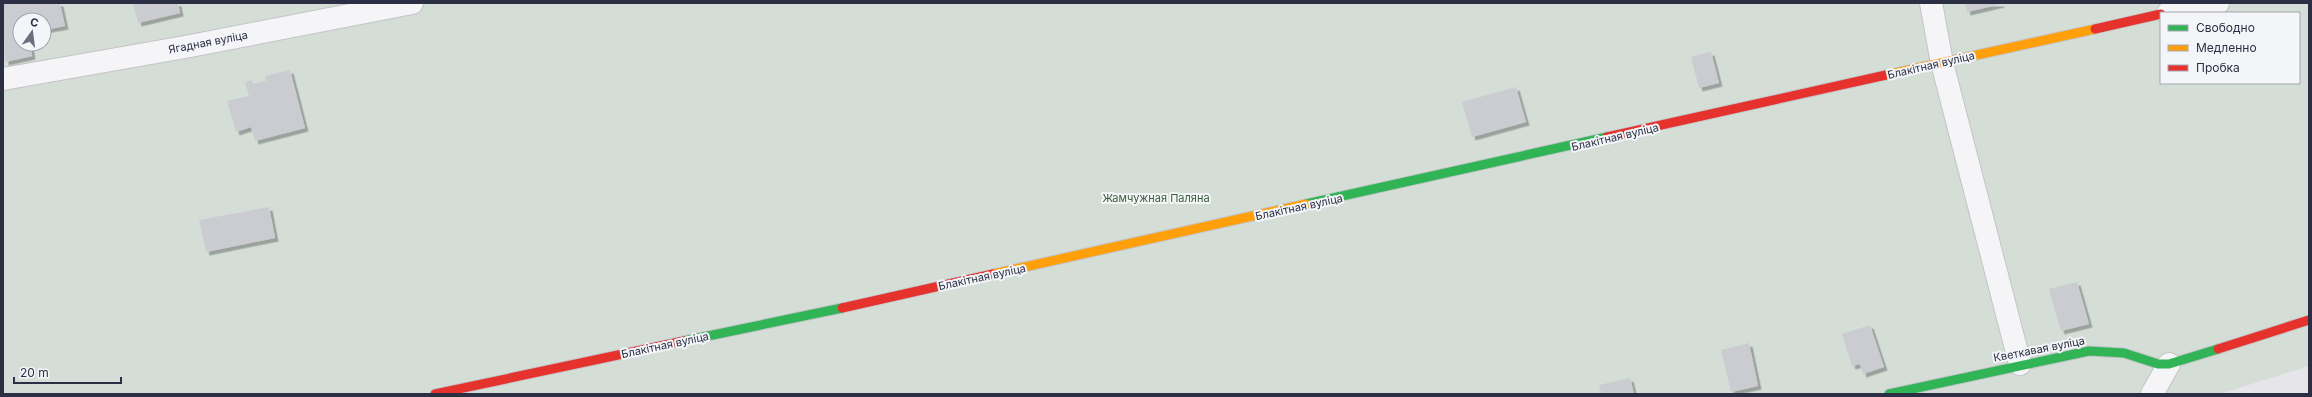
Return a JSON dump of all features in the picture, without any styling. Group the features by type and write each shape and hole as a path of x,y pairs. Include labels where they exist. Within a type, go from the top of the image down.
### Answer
{"street":[{"name":"Ягадная вуліца","path":"3,79 185,47 412,3"},
{"path":"1930,3 1942,63 2020,364"},
{"path":"2173,12 2218,3"},
{"name":"Блакітная вуліца","path":"435,394 859,304 2160,14"},
{"name":"Кветкавая вуліца","path":"1889,394 2020,364 2089,351 2124,353 2158,364 2169,364 2309,320"},
{"path":"2152,394 2169,364"}],"green space":[{"name":"Жамчужная Паляна","path":"3,3 2309,3 2309,366 2220,394 3,394"}],"building":[{"path":"3,3 60,3 65,26 52,28 52,12 12,12 12,52 31,52 32,56 5,62"},
{"path":"133,3 178,3 180,13 138,23"},
{"path":"1965,3 2001,3 2001,4 1967,12"},
{"path":"1711,52 1719,83 1699,88 1691,57"},
{"path":"290,70 305,128 255,141 251,127 236,132 227,101 249,96 245,82 252,80 253,84 266,81 265,76"},
{"path":"1516,87 1526,122 1472,137 1462,102"},
{"path":"269,207 275,238 206,252 199,220"},
{"path":"2077,282 2089,324 2061,331 2049,289"},
{"path":"1870,325 1884,367 1863,374 1860,364 1852,366 1842,334"},
{"path":"1749,343 1758,386 1731,392 1721,350"},
{"path":"1630,378 1634,394 1601,394 1599,385"}],"traffic: fast":[{"path":"1306,204 1607,137"},
{"path":"684,341 842,308"},
{"path":"1889,394 2089,351 2124,353 2158,364 2169,364 2218,349"}],"traffic: slow":[{"path":"1886,75 2095,29"},
{"path":"993,274 1306,204"}],"traffic: jam":[{"path":"2095,29 2160,14"},
{"path":"1607,137 1886,75"},
{"path":"842,308 993,274"},
{"path":"2218,349 2309,320"},
{"path":"435,394 684,341"}]}
